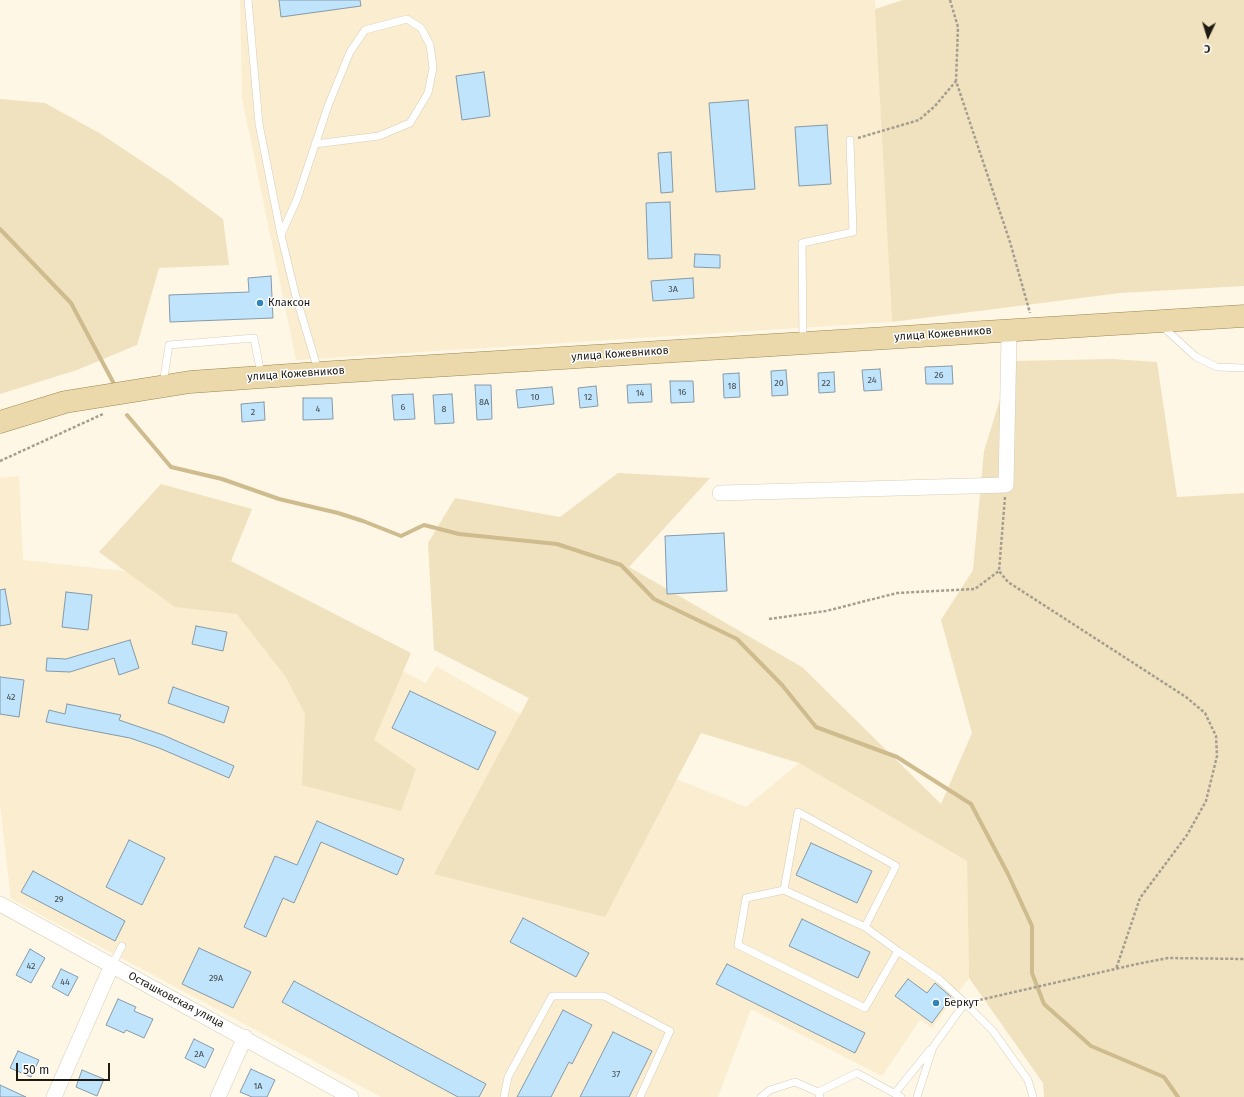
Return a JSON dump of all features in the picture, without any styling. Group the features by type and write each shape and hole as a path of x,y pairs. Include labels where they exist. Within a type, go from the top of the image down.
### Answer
{"main road":[{"name":"улица Кожевников","path":"0,422 65,402 190,382 319,372 1244,316"}],"street":[{"path":"720,493 1006,485 1010,330"},
{"name":"Осташковская улица","path":"0,904 245,1037 331,1089 351,1097"},
{"path":"54,1097 112,965"},
{"path":"218,1097 245,1037"}],"lane":[{"path":"248,0 258,124 281,235 295,293 319,372"},
{"path":"281,235 297,199 315,144 328,106 350,52 365,30 407,19 421,28 430,45 433,68 428,93 410,123 379,136 315,144"},
{"path":"803,343 802,243 852,232 850,140"},
{"path":"1157,322 1196,357 1217,367 1244,368"},
{"path":"163,386 169,345 254,338 261,377"},
{"path":"784,890 798,812 896,866 864,927"},
{"path":"898,951 865,1008 738,945 746,898 784,890 864,927 940,980 965,1003 993,1032 1028,1080 1033,1097"},
{"path":"112,965 122,946"},
{"path":"504,1097 508,1077 552,996 604,996 670,1031 640,1097"},
{"path":"761,1097 770,1090 795,1082 819,1095 857,1073 898,1095 932,1046 965,1003"},
{"path":"917,1097 932,1046"}],"path":[{"path":"950,0 958,27 956,81 1010,242 1035,329"},
{"path":"850,140 919,120 935,106 956,81"},
{"path":"1006,485 998,571 1008,582 1186,697 1205,713 1216,736 1217,756 1206,801 1187,835 1140,898 1116,969"},
{"path":"769,619 826,611 896,593 975,588 998,571"},
{"path":"965,1003 1168,958 1244,959"}],"shaded area":[{"path":"240,0 875,0 892,322 296,360 242,98"},
{"path":"903,0 1244,0 1244,286 1120,293 892,322 875,9"},
{"path":"0,99 45,103 101,134 170,180 223,219 229,265 159,268 137,345 77,370 0,394"},
{"path":"1112,359 1157,362 1177,497 1244,493 1244,1097 1044,1097 1043,1083 969,978 967,861 799,763 701,733 605,917 434,874 529,698 434,650 428,543 455,498 560,517 618,473 710,478 629,567 802,667 941,804 972,733 941,620 973,570 984,451 1012,361"},
{"path":"19,476 23,560 167,576 198,568 426,683 436,666 534,722 746,807 799,763 967,861 969,978 932,1028 920,1020 882,1076 751,1009 718,1097 381,1097 11,899 0,805 0,478"},
{"path":"161,484 252,509 231,561 411,653 374,740 416,769 401,811 302,785 305,714 286,677 237,614 175,607 99,552"}],"building":[{"path":"279,0 360,0 361,6 281,17"},
{"path":"484,72 490,116 462,120 456,76"},
{"path":"748,100 755,189 716,192 709,103"},
{"path":"827,125 831,184 799,186 795,127"},
{"path":"671,152 673,192 661,193 658,153"},
{"path":"670,202 672,258 648,259 646,203"},
{"path":"695,254 720,255 720,268 694,267"},
{"path":"271,276 273,318 170,322 169,295 249,292 248,278"},
{"path":"693,278 694,298 653,301 651,281"},
{"path":"952,366 953,384 926,384 925,367"},
{"path":"880,369 882,390 864,391 862,370"},
{"path":"786,370 788,395 772,396 771,371"},
{"path":"834,372 835,392 819,393 818,373"},
{"path":"739,373 740,397 724,398 723,374"},
{"path":"670,381 693,381 694,402 671,403"},
{"path":"651,384 652,402 628,403 627,385"},
{"path":"475,385 491,385 492,419 477,420"},
{"path":"596,386 598,406 580,408 578,388"},
{"path":"552,387 554,404 518,408 516,390"},
{"path":"413,394 415,419 394,420 392,395"},
{"path":"452,394 454,423 435,424 433,395"},
{"path":"303,398 332,398 333,419 303,420"},
{"path":"264,402 265,420 242,422 241,404"},
{"path":"724,533 727,591 667,594 665,536"},
{"path":"5,589 11,624 0,626 0,590"},
{"path":"66,592 92,595 88,630 62,627"},
{"path":"196,626 227,632 223,651 192,644"},
{"path":"130,640 139,668 119,675 114,658 70,672 46,671 47,658 66,659"},
{"path":"0,677 24,680 19,717 0,714"},
{"path":"173,687 229,707 224,723 168,703"},
{"path":"410,691 496,732 478,770 392,728"},
{"path":"67,704 121,715 119,720 163,735 234,766 229,778 159,748 130,738 46,722 49,710 65,714"},
{"path":"317,821 404,859 397,875 321,842 294,903 283,898 266,937 244,927 275,856 297,865"},
{"path":"129,840 165,858 142,905 106,887"},
{"path":"811,843 872,871 857,903 796,875"},
{"path":"33,871 125,921 115,941 21,892"},
{"path":"523,918 589,953 576,977 510,942"},
{"path":"802,919 870,952 858,978 789,946"},
{"path":"199,948 251,972 233,1008 182,984"},
{"path":"30,949 45,958 31,983 16,975"},
{"path":"727,964 865,1033 855,1053 716,984"},
{"path":"61,969 78,977 68,996 52,987"},
{"path":"908,979 927,993 935,983 951,997 932,1023 895,996"},
{"path":"294,981 486,1084 479,1097 458,1097 282,1002"},
{"path":"118,999 136,1007 134,1011 153,1019 144,1038 126,1030 124,1033 106,1025"},
{"path":"563,1010 592,1025 572,1064 569,1062 551,1097 517,1097"},
{"path":"613,1032 652,1051 629,1097 580,1097"},
{"path":"194,1039 214,1049 205,1068 185,1058"},
{"path":"18,1051 39,1060 31,1077 10,1068"},
{"path":"251,1069 275,1080 267,1097 252,1097 240,1092"},
{"path":"82,1070 104,1079 97,1096 76,1087"},
{"path":"0,1085 26,1097 0,1097"}],"waterway":[{"path":"0,229 71,303 113,382"},
{"path":"127,415 171,467 222,479 279,499 338,513 401,536 424,525 459,534 557,544 621,565 654,599 737,639 782,685 816,727 897,757 971,804 1008,874 1032,926 1032,973 1044,1004 1091,1046 1164,1077 1178,1097"}],"place":[{"name":"Клаксон","path":"260,303"},
{"name":"Беркут","path":"936,1003"}]}
